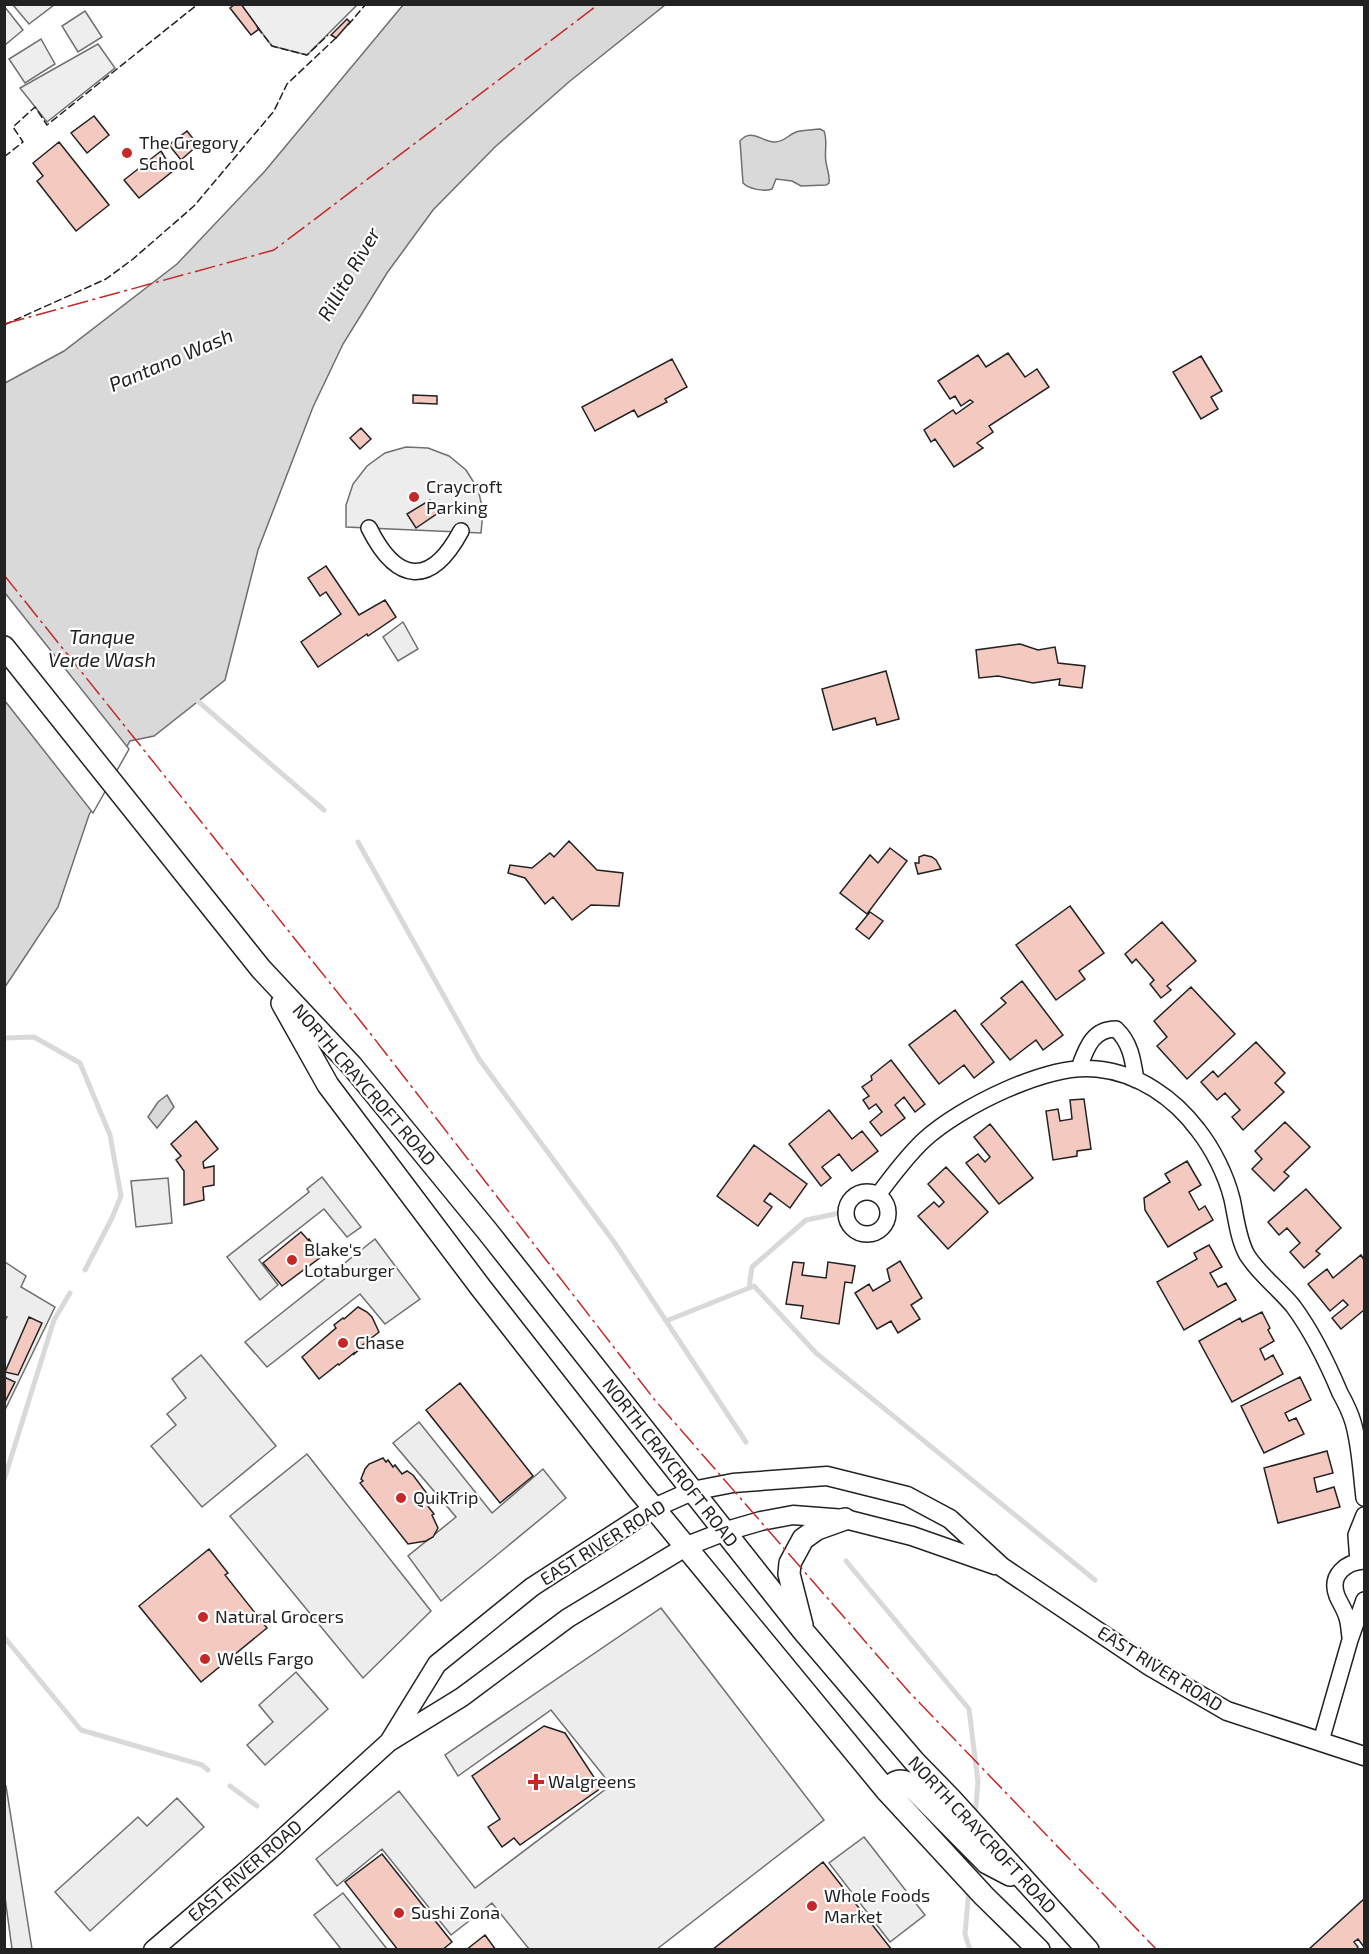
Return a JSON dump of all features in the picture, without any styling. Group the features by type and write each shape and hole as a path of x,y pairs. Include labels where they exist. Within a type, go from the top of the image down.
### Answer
{"main road":[{"name":"NORTH CRAYCROFT ROAD","path":"4,646 261,969 352,1066 488,1232 804,1632 914,1761 951,1799 988,1853 1024,1881 1088,1950"},
{"name":"NORTH CRAYCROFT ROAD","path":"261,969 328,1085 488,1297 654,1508 886,1790 984,1896 1039,1949"},
{"path":"804,1632 789,1574 790,1563 803,1539 817,1529 845,1519"},
{"path":"886,1790 896,1781 903,1780 908,1783 950,1826 988,1853"}],"street":[{"path":"369,528 378,545 401,568 415,573 428,571 441,561 453,547 461,531"},
{"path":"1079,1068 1089,1043 1107,1029 1116,1029 1123,1035 1129,1046 1136,1080"},
{"path":"878,1195 894,1172 925,1139 968,1109 1009,1088 1073,1068 1097,1069 1125,1075 1153,1088 1179,1106 1214,1154 1231,1195 1239,1235 1247,1255 1292,1305 1315,1337 1353,1422 1359,1427 1365,1498"},
{"name":"EAST RIVER ROAD","path":"389,1742 437,1664 532,1587 654,1508 692,1491 733,1484 826,1476 908,1496 950,1519 1002,1567 1151,1667 1227,1711 1365,1756"},
{"name":"EAST RIVER ROAD","path":"153,1950 270,1850 389,1742 462,1697 568,1618 687,1546 723,1532 793,1515 845,1519 912,1536 1002,1567"},
{"path":"1350,1640 1348,1620 1337,1595 1335,1584 1343,1567 1352,1562 1361,1562 1356,1535 1365,1515"},
{"path":"1321,1741 1350,1640 1364,1606"}],"shaded area":[{"path":"13,5 54,5 29,24"},
{"path":"241,5 357,5 307,55 272,46"},
{"path":"4,6 23,30 5,45 4,45"},
{"path":"85,11 102,37 78,52 62,26"},
{"path":"41,39 55,64 25,83 9,59"},
{"path":"98,44 115,68 47,122 20,88"},
{"name":"Craycroft Parking","path":"406,447 428,448 449,456 466,470 478,489 483,511 481,533 346,527 346,505 353,484 367,466 385,453"},
{"path":"403,622 418,649 398,661 383,637"},
{"path":"322,1177 361,1227 347,1237 324,1209 259,1260 278,1285 260,1300 227,1257 309,1192 307,1189"},
{"path":"168,1178 172,1223 136,1227 131,1181"},
{"path":"375,1239 420,1299 385,1324 360,1294 267,1367 245,1342"},
{"path":"5,1262 26,1276 21,1287 55,1307 5,1410 4,1322 7,1317 4,1316"},
{"path":"201,1355 276,1446 202,1507 151,1446 176,1425 167,1414 186,1398 172,1379"},
{"path":"419,1422 492,1513 543,1469 566,1498 441,1601 408,1556 456,1517 393,1443"},
{"path":"307,1454 431,1611 363,1678 230,1516"},
{"path":"661,1608 824,1820 657,1949 529,1949 492,1903 451,1935 382,1849 337,1886 316,1859 399,1791 475,1888 611,1785 551,1710 458,1776 445,1755"},
{"path":"296,1672 328,1709 265,1765 247,1745 273,1722 259,1705"},
{"path":"5,1786 32,1949 12,1949 4,1890"},
{"path":"177,1798 204,1827 90,1931 55,1892 138,1817 147,1826"},
{"path":"864,1837 925,1915 890,1942 829,1863"},
{"path":"343,1893 387,1949 341,1949 314,1915"}],"water":[{"path":"403,5 665,5 570,81 495,147 433,210 387,273 343,344 313,407 258,550 225,680 154,736 130,741 89,815 58,907 5,987 5,383 64,351 177,264 265,171"},
{"path":"820,129 825,135 829,183 801,186 792,181 776,179 772,189 765,190 743,183 740,141 744,137 752,135 777,142 796,132"},
{"path":"167,1095 174,1107 157,1128 148,1117 158,1102"}],"pier":[{"path":"5,593 129,749 93,813 5,701"}],"building":[{"path":"235,4 241,4 259,29 251,35 230,8"},
{"path":"347,19 350,22 336,38 331,35"},
{"path":"94,116 109,135 87,153 71,133"},
{"path":"187,131 198,145 181,160 169,145"},
{"path":"59,142 109,205 76,231 37,181 43,176 33,163"},
{"path":"161,151 173,171 139,198 124,180"},
{"path":"1008,353 1025,377 1037,369 1049,387 989,426 993,432 977,443 983,448 954,467 935,439 931,442 924,430 953,410 956,414 973,402 970,400 961,406 955,396 950,399 938,381 978,355 986,367"},
{"path":"1201,356 1222,391 1211,397 1218,409 1201,419 1173,372"},
{"path":"672,359 687,387 665,399 667,402 638,417 634,410 595,431 582,407"},
{"path":"413,395 437,396 437,404 413,403"},
{"path":"361,428 371,439 360,449 350,438"},
{"path":"430,500 438,513 416,528 407,514"},
{"path":"326,566 359,615 385,600 396,617 318,667 301,642 341,614 326,592 320,596 308,578"},
{"path":"1020,644 1038,650 1055,647 1058,663 1085,666 1082,688 1059,685 1060,679 1033,683 998,676 979,678 976,650"},
{"path":"886,671 899,719 877,725 875,718 833,730 822,689"},
{"path":"569,841 597,870 623,873 619,906 591,905 572,920 553,897 545,904 525,878 508,873 510,865 532,868 550,853 554,857"},
{"path":"890,848 907,861 867,914 840,893 870,855 878,863"},
{"path":"924,855 936,860 941,869 918,874 915,863 919,863 919,857"},
{"path":"1070,906 1104,953 1079,971 1085,979 1056,1000 1016,945"},
{"path":"870,912 883,921 869,939 856,929"},
{"path":"1162,922 1196,961 1167,986 1171,990 1161,998 1150,984 1154,980 1136,959 1132,963 1125,954"},
{"path":"1022,981 1063,1035 1043,1050 1036,1040 1010,1060 981,1024 1006,1003 1001,998"},
{"path":"1191,987 1235,1034 1187,1079 1157,1046 1167,1037 1154,1021"},
{"path":"955,1010 994,1062 974,1078 964,1065 939,1084 909,1045"},
{"path":"1256,1042 1285,1073 1275,1083 1284,1092 1243,1130 1232,1117 1240,1110 1225,1093 1217,1100 1201,1082 1213,1071 1218,1077"},
{"path":"891,1060 925,1104 915,1112 904,1097 895,1105 905,1118 881,1136 870,1122 882,1112 876,1104 869,1109 863,1100 869,1096 862,1087 872,1080 871,1076"},
{"path":"1084,1099 1091,1149 1077,1151 1077,1156 1053,1160 1046,1111 1058,1109 1060,1121 1072,1119 1070,1100"},
{"path":"829,1110 852,1139 862,1131 878,1151 852,1171 839,1154 822,1167 831,1178 821,1186 789,1144"},
{"path":"196,1121 218,1149 203,1162 204,1168 214,1166 214,1185 203,1187 204,1200 184,1205 184,1171 176,1160 181,1156 171,1144"},
{"path":"1285,1122 1310,1147 1284,1172 1289,1176 1274,1191 1252,1169 1262,1159 1255,1151"},
{"path":"990,1124 1033,1178 999,1204 966,1163 978,1154 985,1162 990,1157 974,1137"},
{"path":"754,1145 807,1184 790,1208 770,1193 764,1201 772,1207 758,1226 717,1196"},
{"path":"1187,1161 1201,1185 1189,1192 1199,1210 1205,1206 1213,1220 1168,1247 1145,1210 1144,1198 1170,1182 1165,1174"},
{"path":"946,1167 988,1212 948,1249 918,1216 934,1202 939,1207 944,1202 928,1184"},
{"path":"1306,1189 1341,1228 1316,1251 1320,1254 1304,1268 1290,1252 1300,1243 1287,1228 1279,1235 1268,1222"},
{"name":"Blake's Lotaburger","path":"301,1232 309,1239 321,1257 282,1286 263,1263"},
{"path":"1209,1245 1222,1267 1210,1273 1218,1287 1226,1283 1236,1300 1184,1330 1157,1282 1197,1259 1194,1253"},
{"path":"1361,1255 1364,1260 1364,1310 1341,1329 1332,1318 1348,1305 1343,1300 1330,1311 1308,1284 1327,1269 1333,1278"},
{"path":"900,1261 922,1298 911,1305 920,1319 898,1333 891,1321 877,1329 855,1293 869,1284 873,1291 890,1281 887,1269"},
{"path":"793,1262 804,1263 802,1275 826,1278 828,1262 855,1266 852,1283 845,1282 839,1324 801,1318 803,1306 786,1304"},
{"name":"Chase","path":"358,1307 372,1317 379,1332 354,1354 319,1379 302,1357 336,1328 334,1325"},
{"path":"1262,1312 1274,1341 1260,1349 1265,1360 1273,1355 1283,1374 1232,1402 1199,1341 1240,1318 1242,1322"},
{"path":"29,1317 42,1323 18,1375 5,1372"},
{"path":"4,1377 15,1382 4,1404"},
{"path":"1300,1377 1311,1400 1285,1413 1289,1421 1296,1418 1304,1434 1264,1453 1241,1406"},
{"name":"QuikTrip","path":"460,1383 533,1476 500,1503 426,1410"},
{"path":"1327,1451 1333,1473 1314,1478 1317,1492 1334,1487 1340,1507 1278,1523 1264,1468"},
{"name":"QuikTrip","path":"383,1458 386,1462 388,1460 393,1467 395,1465 402,1474 407,1471 413,1475 428,1495 430,1501 427,1505 434,1514 432,1515 438,1528 433,1537 426,1541 408,1544 360,1483 363,1481 361,1479 369,1464"},
{"name":"Natural Grocers","path":"209,1549 228,1573 225,1575 267,1628 201,1682 139,1606"},
{"name":"Walgreens","path":"544,1726 565,1733 601,1788 520,1845 514,1838 502,1847 488,1827 500,1819 472,1776"},
{"path":"382,1854 452,1942 442,1950 398,1950 345,1882"},
{"name":"Whole Foods Market","path":"823,1862 892,1950 712,1950"},
{"path":"1364,1899 1364,1947 1358,1939 1354,1942 1358,1947 1356,1950 1308,1950"},
{"path":"485,1935 496,1950 466,1950"}],"waterway":[{"path":"193,697 324,810"},
{"path":"358,842 479,1059 614,1242 746,1442"},
{"path":"4,1038 34,1037 80,1063 110,1135 121,1196 85,1270"},
{"path":"749,1288 752,1267 806,1220 840,1213"},
{"path":"666,1321 754,1286 816,1353 1095,1580"},
{"path":"4,1480 54,1320 70,1293"},
{"path":"846,1561 969,1709 978,1782 975,1817"},
{"path":"4,1637 81,1730 202,1765 208,1770"},
{"path":"230,1786 257,1806"},
{"path":"969,1889 965,1934 970,1950"}],"fence":[{"path":"4,157 23,142 13,127 35,107 47,125 198,4"},
{"path":"348,25 366,4"},
{"path":"257,27 272,46 307,55 328,35"},
{"path":"4,325 106,279 133,259 194,206 274,111 287,84 338,36"}],"power":[{"path":"4,324 274,250 599,4"},
{"path":"4,575 370,1033 654,1399 910,1693 1157,1950"}],"place":[{"name":"The Gregory School","path":"127,153"},
{"name":"Craycroft Parking","path":"414,497"},
{"name":"Blake's Lotaburger","path":"292,1260"},
{"name":"Chase","path":"343,1343"},
{"name":"QuikTrip","path":"401,1498"},
{"name":"Natural Grocers","path":"203,1617"},
{"name":"Wells Fargo","path":"205,1659"},
{"name":"Walgreens","path":"536,1782"},
{"name":"Whole Foods Market","path":"812,1906"},
{"name":"Sushi Zona","path":"399,1913"}],"water label":[{"name":"Rillito River","path":"349,274"},
{"name":"Pantano Wash","path":"171,360"},
{"name":"Tanque Verde Wash","path":"102,648"}]}
